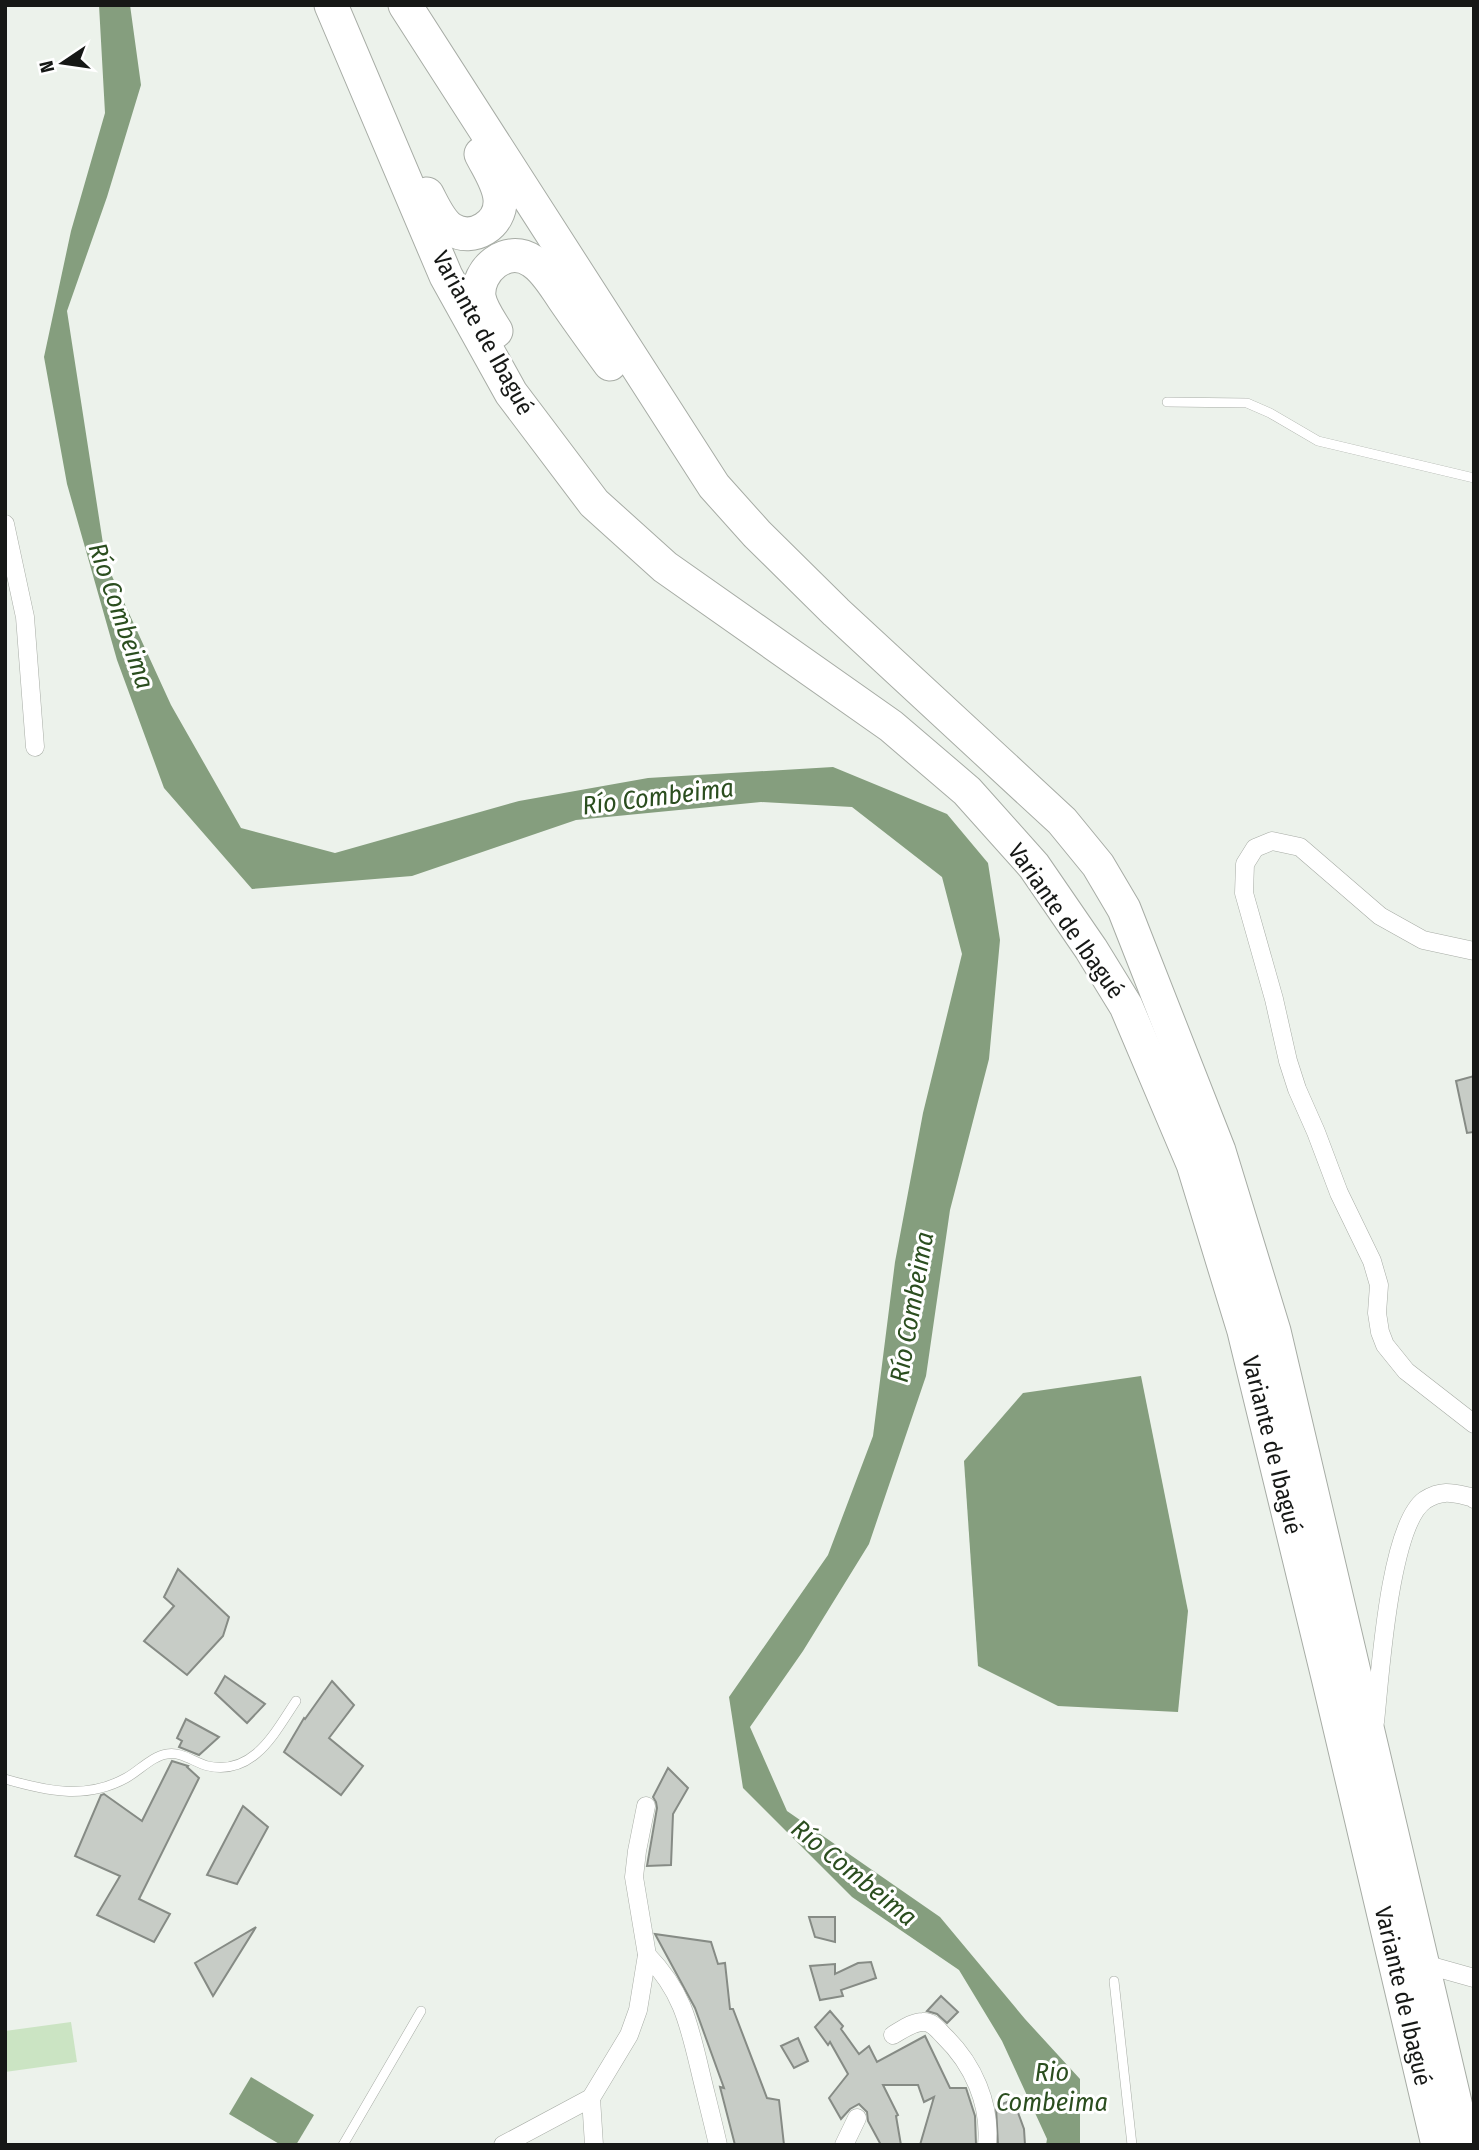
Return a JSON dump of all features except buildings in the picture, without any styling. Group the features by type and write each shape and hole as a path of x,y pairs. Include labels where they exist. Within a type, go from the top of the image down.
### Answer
{"highway":[{"name":"Variante de Ibagué","path":"331,5 446,276 511,393 594,503 665,567 891,726 967,792 1034,866 1126,1006 1193,1164 1244,1331 1438,2145"},
{"name":"Variante de Ibagué","path":"405,5 714,486 757,534 836,612 1062,821 1098,865 1124,909 1219,1151 1274,1331 1465,2145"},
{"path":"367,88 436,211 450,229 464,234 486,229 499,212 498,189 425,38"},
{"path":"714,486 685,470 546,274 532,260 517,256 498,259 487,268 480,280 479,298 484,312 554,426 606,489 666,545 729,590 747,624"}],"street":[{"path":"5,524 25,617 35,747"},
{"path":"1474,951 1423,940 1380,915 1300,847 1272,841 1255,848 1245,864 1244,893 1288,1061 1339,1193 1372,1261 1379,1286 1377,1313 1385,1345 1406,1371 1474,1423"},
{"path":"1373,1746 1383,1638 1399,1551 1414,1511 1425,1501 1443,1492 1474,1499"},
{"path":"503,2145 592,2098 629,2035 638,2010 646,1955 634,1877 646,1806"},
{"path":"646,1955 662,1970 687,2015 718,2145"},
{"path":"1424,1964 1474,1978"},
{"path":"893,2035 922,2021 931,2023 954,2045 967,2062 980,2090 988,2132 987,2145"},
{"path":"592,2098 594,2145"},
{"path":"844,2145 857,2118"}],"lane":[{"path":"1167,402 1247,403 1318,441 1474,478"},
{"path":"5,1779 65,1793 99,1788 124,1779 165,1754 174,1753 208,1766 226,1768 242,1764 265,1747 296,1701"},
{"path":"1114,1981 1132,2145"},
{"path":"343,2145 421,2011"}],"shaded area":[{"path":"71,2022 77,2062 5,2072 5,2031"}],"water":[{"name":"Rio Combeima","path":"99,5 130,5 141,85 107,197 67,311 106,563 171,705 241,828 335,853 519,801 648,778 833,767 947,814 988,863 1000,940 989,1059 950,1210 926,1376 869,1544 803,1651 750,1727 787,1811 940,1917 1025,2019 1080,2079 1080,2145 1046,2145 1047,2139 1002,2041 959,1970 852,1897 743,1788 729,1697 828,1555 873,1436 895,1262 923,1113 962,954 942,877 852,807 761,802 576,820 412,876 252,889 164,788 117,660 67,484 44,357 71,231 105,113"},
{"path":"1141,1376 1188,1611 1178,1712 1058,1706 978,1666 964,1461 1023,1393"},
{"path":"251,2077 314,2115 296,2145 281,2145 229,2114"}],"water label":[{"name":"Río Combeima","path":"121,616"},
{"name":"Río Combeima","path":"658,797"},
{"name":"Río Combeima","path":"912,1307"},
{"name":"Río Combeima","path":"854,1873"}]}
